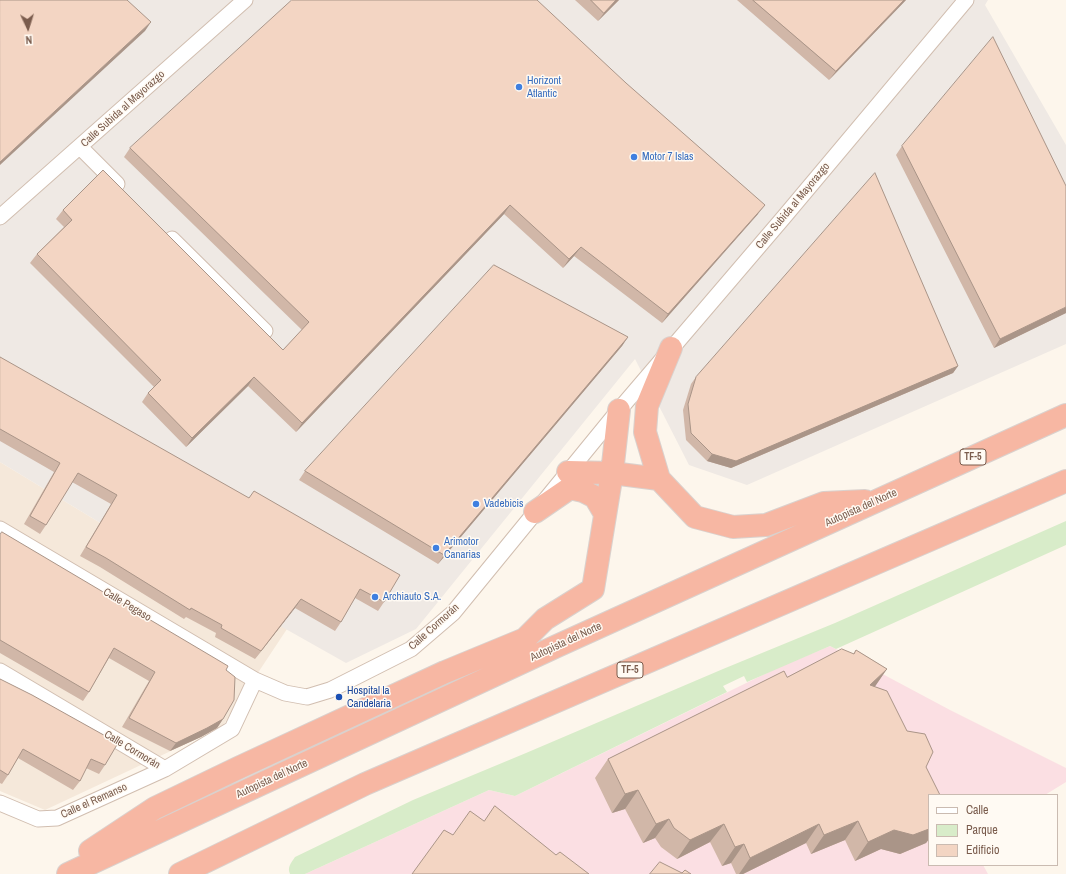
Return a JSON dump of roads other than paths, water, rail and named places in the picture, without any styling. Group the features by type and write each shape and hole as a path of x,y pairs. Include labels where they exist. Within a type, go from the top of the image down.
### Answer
{"highway":[{"path":"671,348 646,406 645,432 659,479 695,517 733,527 766,525 824,504 880,500"},
{"path":"56,874 156,808 238,768 445,672 525,639 545,619 593,589 612,473 619,410"},
{"name":"Autopista del Norte","path":"68,874 557,646 1066,415"},
{"path":"568,472 612,473 659,479"},
{"name":"TF-5","path":"180,874 365,784 1066,481"},
{"path":"535,512 570,488 583,491 595,497 605,514"}],"street":[{"name":"Calle Subida al Mayorazgo","path":"0,217 245,0"},
{"name":"Calle Subida al Mayorazgo","path":"619,410 784,217 966,0"},
{"path":"80,147 125,192"},
{"path":"164,231 265,332"},
{"name":"Calle Cormorán","path":"0,671 165,769 232,729 255,680 285,693 307,697 330,690 411,649 453,613 619,410"},
{"name":"Calle Pegaso","path":"0,529 255,680"},
{"name":"Calle el Remanso","path":"0,803 38,819 57,818 165,769"}],"place":[{"name":"Horizont Atlantic","path":"519,87"},
{"name":"Motor 7 Islas","path":"634,157"},
{"name":"Vadebicis","path":"476,504"},
{"name":"Arimotor Canarias","path":"436,548"},
{"name":"Archiauto S.A.","path":"375,597"},
{"name":"Hospital la Candelaria","path":"339,697"}]}
